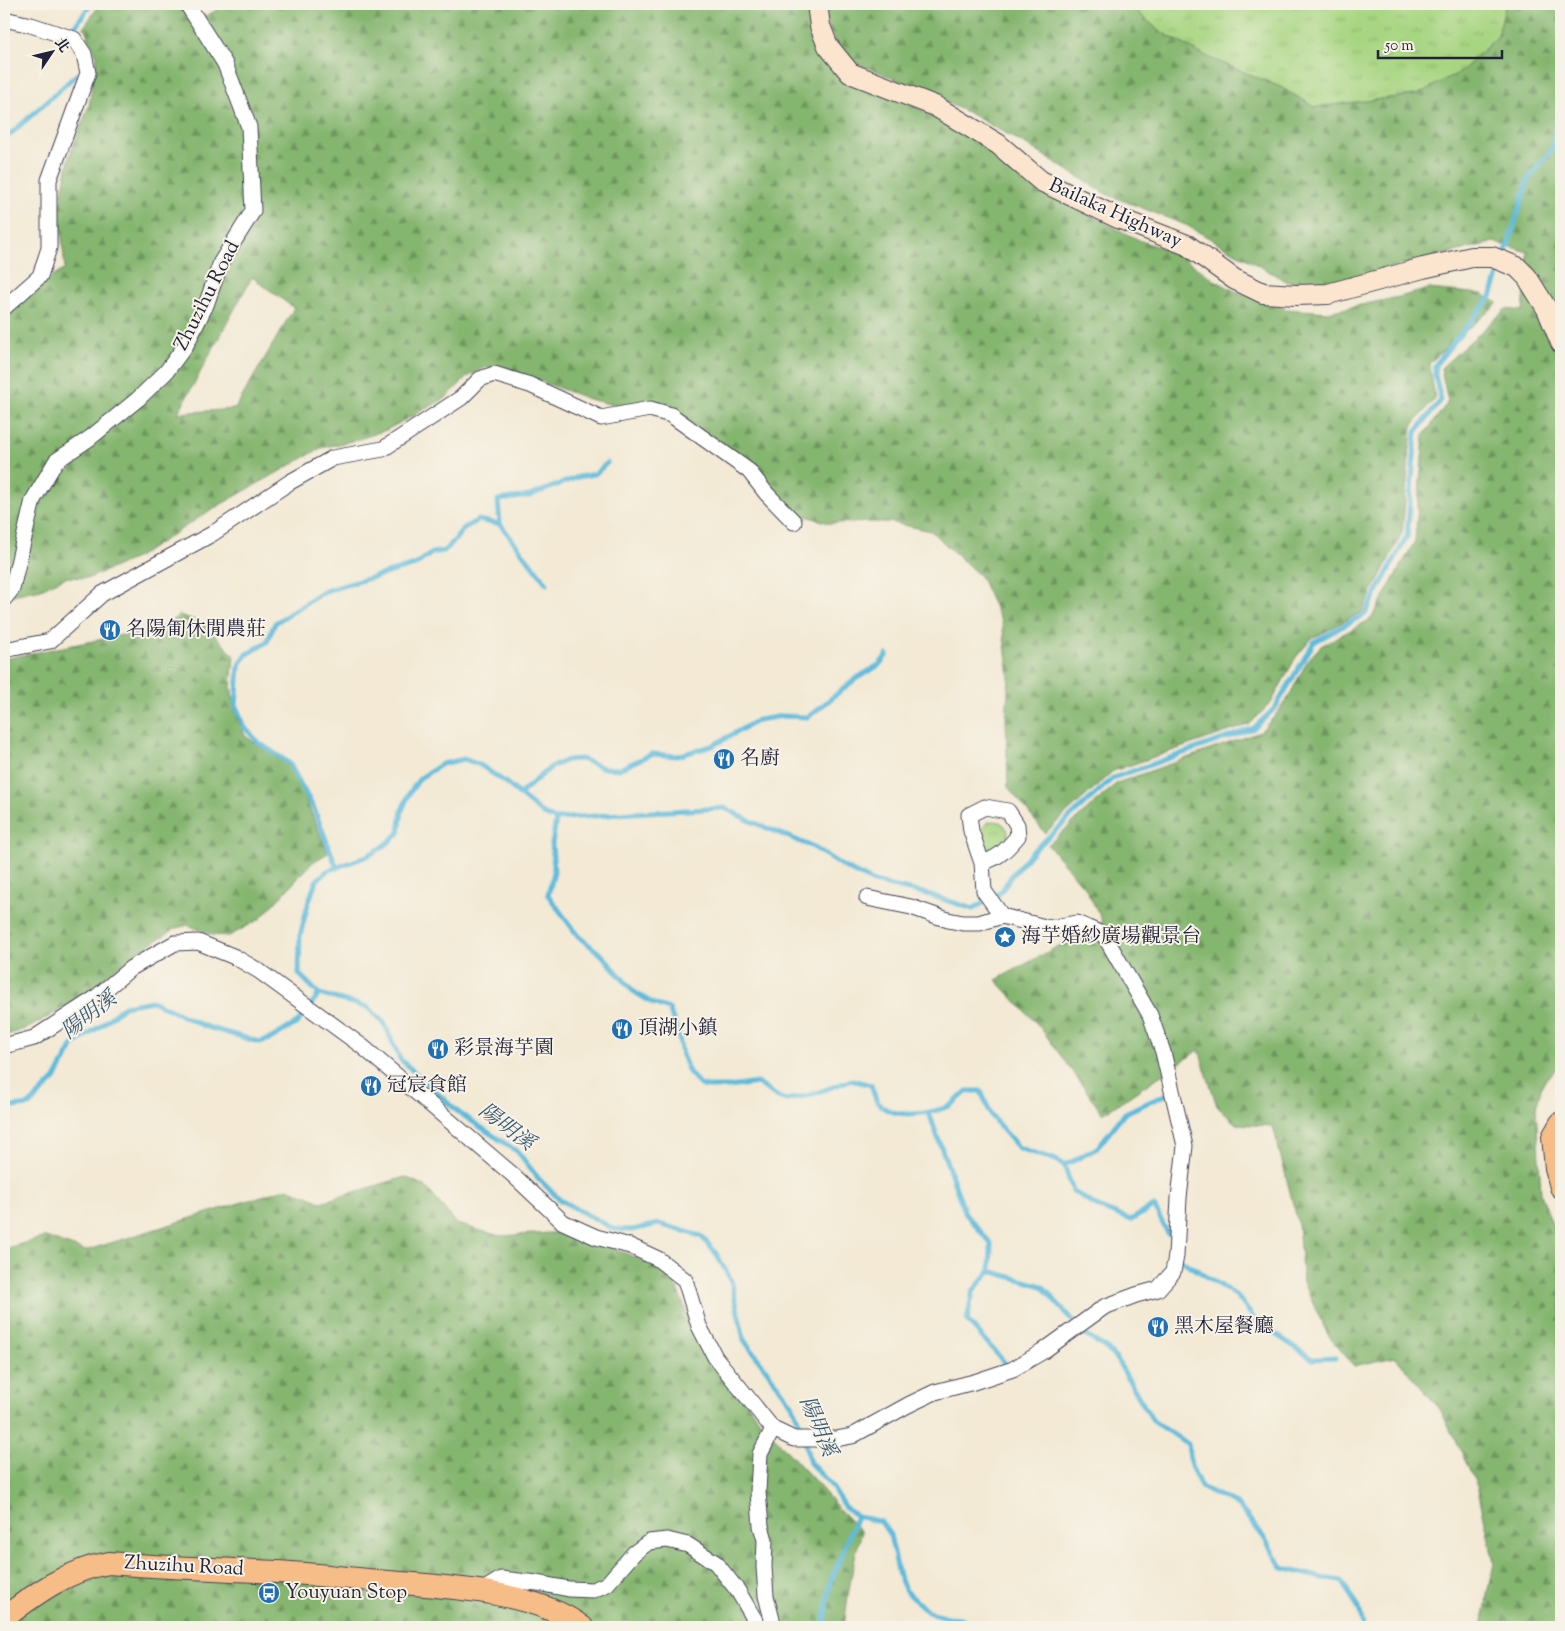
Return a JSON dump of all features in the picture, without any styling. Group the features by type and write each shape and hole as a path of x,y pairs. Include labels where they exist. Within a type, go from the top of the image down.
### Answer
{"main road":[{"name":"Bailaka Highway","path":"817,4 820,26 828,46 850,73 934,106 998,144 1041,181 1118,218 1187,246 1234,279 1263,293 1328,294 1423,268 1472,257 1492,257 1516,268 1527,277 1547,309 1561,343"},
{"path":"1561,1123 1553,1138 1556,1168 1561,1187"},
{"name":"Zhuzihu Road","path":"4,1618 25,1602 68,1575 92,1566 109,1563 292,1573 480,1592 537,1604 576,1622 582,1627"}],"street":[{"name":"Zhuzihu Road","path":"4,599 12,589 33,500 56,460 90,438 138,399 166,372 186,345 206,305 221,262 253,211 249,127 225,64 187,4"},
{"path":"4,19 31,25 74,39 84,54 88,73 49,180 50,248 40,276 4,308"},
{"path":"4,650 50,641 102,594 212,534 290,482 333,458 383,448 461,398 480,379 494,374 530,386 601,418 650,409 671,416 750,471 766,493 794,522"},
{"path":"4,1046 34,1038 94,999 131,968 175,943 198,942 235,957 259,971 363,1047 513,1175 563,1222 596,1237 630,1246 658,1259 685,1280 699,1326 715,1357 774,1429 794,1439 836,1439 852,1436 934,1392 974,1382 1013,1369 1042,1352 1104,1308 1136,1295 1158,1289 1173,1272 1185,1146 1166,1060 1150,1015 1104,935 1077,923 1049,928 999,913 984,891 982,863"},
{"path":"867,898 911,907 948,920 963,923 979,923 999,913"},
{"path":"774,1429 760,1454 758,1492 761,1526 765,1540 766,1596 774,1627"},
{"path":"480,1592 501,1579 569,1589 593,1590 607,1584 634,1553 650,1542 667,1540 688,1545 716,1564 738,1591 759,1627"}],"green space":[{"path":"100,4 177,4 206,16 228,4 813,4 835,65 993,146 1060,200 1141,241 1176,253 1216,281 1235,291 1286,309 1328,312 1429,289 1482,294 1498,303 1429,363 1435,398 1412,426 1402,533 1362,612 1311,639 1296,657 1271,703 1250,724 1113,771 1045,833 1008,787 1006,719 1009,675 1002,623 980,576 931,531 890,522 829,523 783,509 721,443 660,402 617,406 589,399 507,369 486,367 467,377 446,398 386,430 356,440 321,448 211,510 138,557 89,578 66,577 41,589 4,597 4,318 36,287 65,269 59,209 70,154 89,106 97,56 84,27","holes":["252,277 294,308 235,409 178,413"]},
{"path":"824,4 1129,4 1159,31 1207,57 1280,87 1315,107 1416,95 1461,72 1498,36 1506,4 1561,4 1561,1063 1542,1085 1536,1107 1541,1194 1561,1248 1561,1627 1482,1627 1494,1563 1477,1485 1440,1409 1395,1357 1354,1366 1328,1335 1303,1282 1298,1223 1273,1126 1236,1124 1217,1106 1199,1050 1103,1114 1040,1027 996,980 1103,922 1086,889 1048,845 1117,783 1260,732 1288,698 1308,660 1321,646 1371,619 1415,541 1424,435 1448,402 1441,368 1506,309 1523,311 1528,252 1494,242 1318,286 1286,281 1186,225 1106,194 1032,148 969,113 853,62 837,46 828,29"},
{"path":"1129,4 1506,4 1498,36 1461,72 1416,95 1315,107 1280,87 1207,57 1159,31"},
{"path":"180,615 204,623 234,656 231,686 235,709 245,736 287,764 301,788 328,853 313,862 260,919 229,936 213,935 188,925 176,928 141,950 66,1007 30,1027 4,1036 4,659 162,627"},
{"path":"994,821 1004,825 1008,835 1004,845 994,849 984,845 980,835 984,825"},
{"path":"405,1177 425,1186 457,1224 500,1236 566,1232 625,1253 654,1266 674,1281 693,1328 762,1424 862,1532 853,1567 844,1627 4,1627 4,1249 45,1237 85,1251 288,1188 321,1202"}],"waterway":[{"path":"73,29 91,4"},
{"path":"4,140 76,75"},
{"path":"1504,258 1528,180 1553,148 1561,105"},
{"path":"319,994 299,974 300,936 316,881 327,871 365,857 383,847 399,833 402,810 410,792 420,778 442,764 464,759 480,765 505,782 543,814 556,819 725,808 748,820 813,847 844,867 874,882 927,894 973,909 1001,892 1012,875 1033,851 1113,778 1254,728 1275,708 1314,642 1365,614 1407,536 1416,432 1441,400 1435,375 1435,365 1491,297 1501,266"},
{"path":"337,868 314,809 289,763 258,742 245,728 236,706 239,666 246,655 267,642 275,623 325,591 415,565 432,553 444,551 464,528 478,520 500,524 498,500 529,496 578,477 595,474 607,463"},
{"path":"500,524 547,584"},
{"path":"520,794 551,767 567,760 581,759 604,768 619,769 652,754 677,756 712,746 758,720 783,716 808,717 857,678 879,665 887,655"},
{"path":"556,819 552,844 554,872 548,895 578,936 603,956 633,991 652,1003 669,1009 678,1032 682,1055 689,1072 700,1085 707,1087 729,1087 757,1083 786,1100 810,1095 852,1080 871,1085 878,1103 893,1112 902,1114 923,1113 941,1109 949,1106 967,1091 981,1091 992,1117 1019,1148 1056,1160 1064,1165 1097,1148 1125,1113 1167,1094"},
{"name":"陽明溪","path":"4,1108 29,1105 55,1079 73,1045 102,1025 124,1006 152,1001 204,1026 259,1042 270,1039 297,1023 319,994 367,1007 384,1023 400,1059 458,1112 518,1152 538,1178 560,1200 614,1229 632,1230 659,1224 701,1236 715,1252 731,1280 744,1340 792,1404 802,1430 810,1463 831,1485 845,1508 857,1516 881,1522 890,1535 899,1576 906,1591 928,1612 960,1618 979,1627"},
{"path":"929,1113 965,1213 991,1244 990,1271 973,1291 967,1320 1004,1362"},
{"path":"1064,1165 1073,1191 1098,1207 1131,1220 1154,1206 1168,1234"},
{"path":"1181,1260 1237,1296 1255,1320 1312,1359 1336,1358"},
{"path":"990,1271 1042,1286 1072,1320"},
{"path":"1079,1331 1107,1349 1117,1360 1153,1421 1188,1444 1191,1466 1201,1487 1238,1505 1265,1539 1282,1568 1341,1581 1359,1608 1363,1627"},
{"path":"824,1627 830,1583 857,1516"}],"place":[{"name":"名陽匍休閒農莊","path":"110,630"},
{"name":"名廚","path":"724,759"},
{"name":"海芋婚紗廣場觀景台","path":"1005,937"},
{"name":"頂湖小鎮","path":"622,1029"},
{"name":"彩景海芋園","path":"438,1049"},
{"name":"冠宸食館","path":"371,1086"},
{"name":"黑木屋餐廳","path":"1158,1327"},
{"name":"Youyuan Stop","path":"269,1593"}]}
